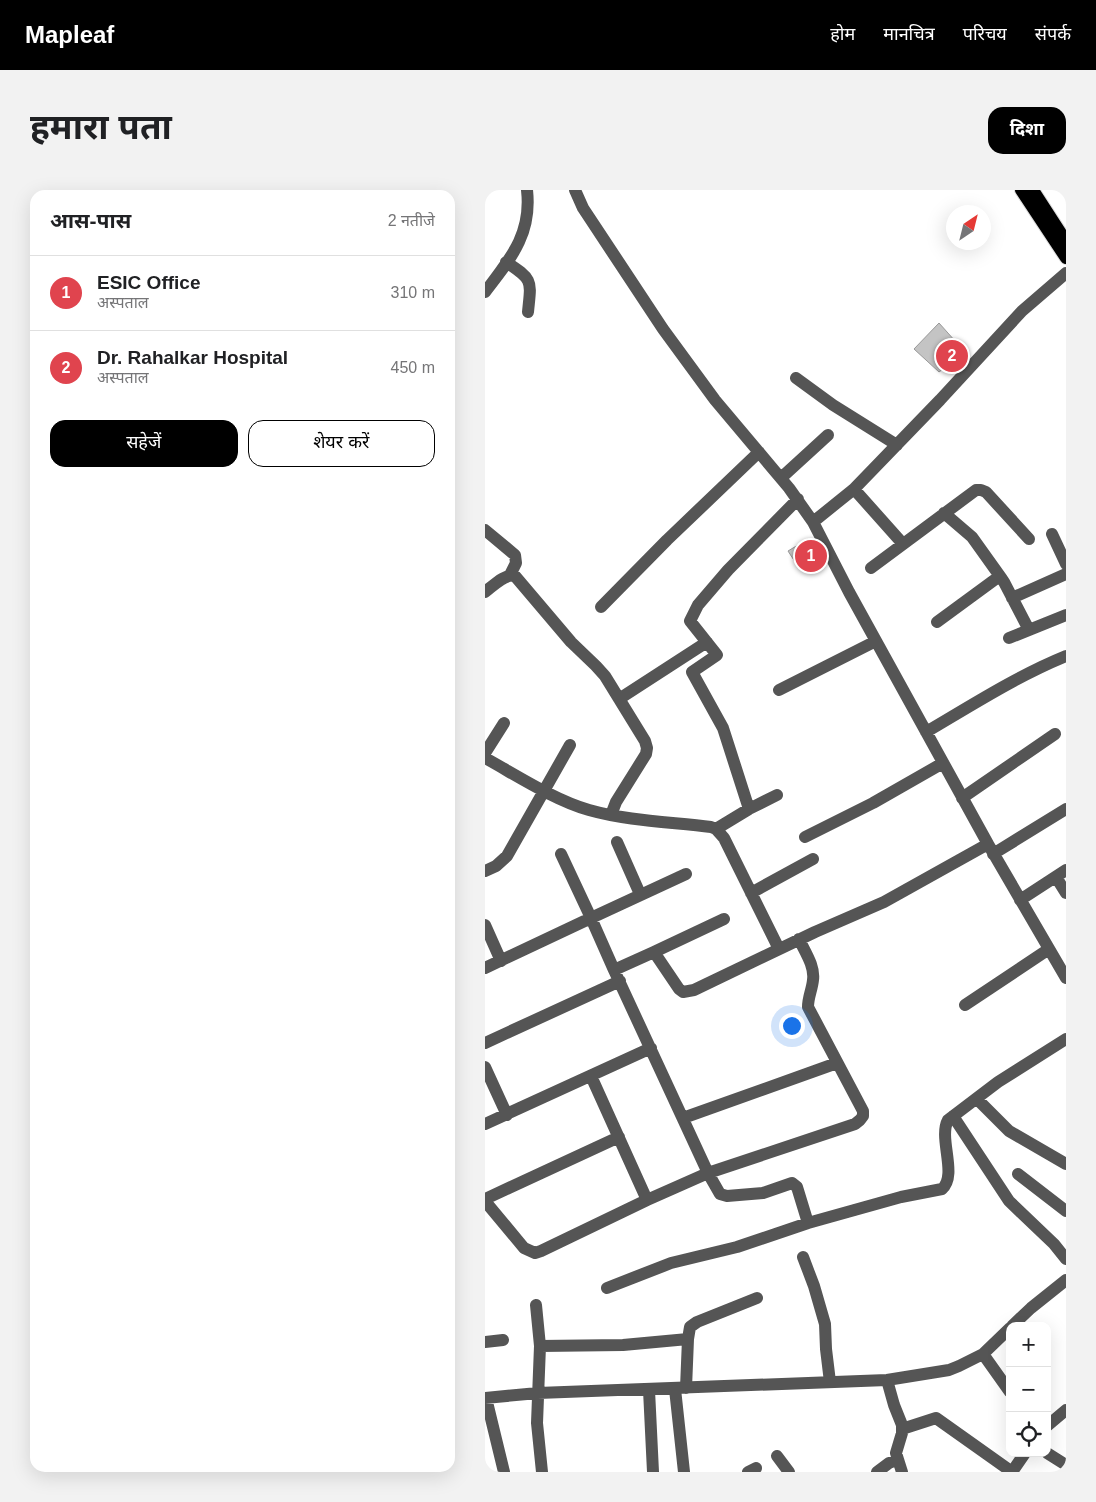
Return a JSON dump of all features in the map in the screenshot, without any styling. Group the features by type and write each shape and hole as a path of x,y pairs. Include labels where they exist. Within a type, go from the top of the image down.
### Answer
{"main road":[{"path":"1021,190 1066,258"},
{"path":"1033,190 1066,241"}],"street":[{"path":"485,292 520,242 525,229 529,204 527,190"},
{"path":"575,190 583,208 663,329 715,400 798,499 813,522 962,798 1066,978"},
{"path":"506,262 522,272 529,280 531,287 528,312"},
{"path":"813,522 854,488 1023,312 1066,273"},
{"path":"796,378 833,405 897,445"},
{"path":"781,478 828,434"},
{"path":"601,607 759,452"},
{"path":"854,488 903,544"},
{"path":"871,568 969,495 981,490 986,492 1029,539"},
{"path":"749,809 723,728 692,672 717,655 690,621 695,610 728,570 798,499"},
{"path":"944,514 972,537 1002,579 1029,630"},
{"path":"485,530 515,555 516,563 510,574 485,592"},
{"path":"1052,534 1066,564"},
{"path":"510,574 515,576 571,642 596,666 645,741 646,754 616,802 611,815"},
{"path":"1012,598 1066,574"},
{"path":"937,622 993,580 997,578 1002,579"},
{"path":"1009,638 1066,615"},
{"path":"779,690 876,641"},
{"path":"619,699 707,642"},
{"path":"926,732 1023,676 1066,656"},
{"path":"485,753 505,722"},
{"path":"962,798 1055,734"},
{"path":"485,871 496,866 507,856 570,745"},
{"path":"485,758 543,790 587,809 611,815 716,829 723,838 779,950"},
{"path":"805,837 873,803 943,763"},
{"path":"716,829 749,809 777,796"},
{"path":"654,952 679,989 683,992 688,992 799,939 883,902 1066,810"},
{"path":"617,842 640,894"},
{"path":"561,854 708,1173 720,1194 727,1196 768,1192 792,1183 797,1187 808,1223"},
{"path":"751,893 813,859"},
{"path":"1020,900 1061,873 1066,893"},
{"path":"485,968 686,874"},
{"path":"485,1043 617,975 654,952 724,919"},
{"path":"485,926 501,961"},
{"path":"619,1137 485,1201 524,1248 535,1253 708,1173 822,1136 855,1124 860,1120 863,1111 808,1007 808,998 814,977 813,970 799,939"},
{"path":"965,1005 1049,950"},
{"path":"607,1288 671,1263 737,1247 808,1223 901,1197 942,1189 946,1183 948,1160 944,1129 948,1120 1014,1071 1066,1039"},
{"path":"485,1124 651,1048"},
{"path":"683,1118 837,1063"},
{"path":"485,1067 507,1115"},
{"path":"591,1076 647,1200"},
{"path":"977,1099 1009,1131 1066,1164"},
{"path":"953,1116 1009,1201 1054,1244 1066,1259"},
{"path":"1018,1174 1066,1210"},
{"path":"803,1257 825,1324 825,1349 830,1382"},
{"path":"1016,1322 1066,1280"},
{"path":"684,1472 681,1388 690,1327 697,1322 757,1298"},
{"path":"536,1305 540,1346 537,1424 542,1472"},
{"path":"504,1472 485,1398 538,1394 887,1380 949,1370 983,1354 1006,1332"},
{"path":"540,1346 623,1346 688,1339"},
{"path":"485,1342 503,1340"},
{"path":"983,1354 1006,1386"},
{"path":"877,1472 889,1463 899,1466 896,1453 901,1429 899,1416 887,1380"},
{"path":"649,1390 653,1472"},
{"path":"1051,1422 1066,1410"},
{"path":"901,1429 936,1418 1012,1472 1022,1457"},
{"path":"777,1456 789,1472"},
{"path":"1051,1456 1066,1465"}],"building":[{"path":"939,323 956,342 953,345 965,355 947,373 943,369 939,372 914,349"},
{"path":"808,539 818,556 799,568 788,551"}],"place":[{"name":"Dr. Rahalkar Hospital","path":"952,356"},
{"name":"ESIC Office","path":"811,556"}]}
